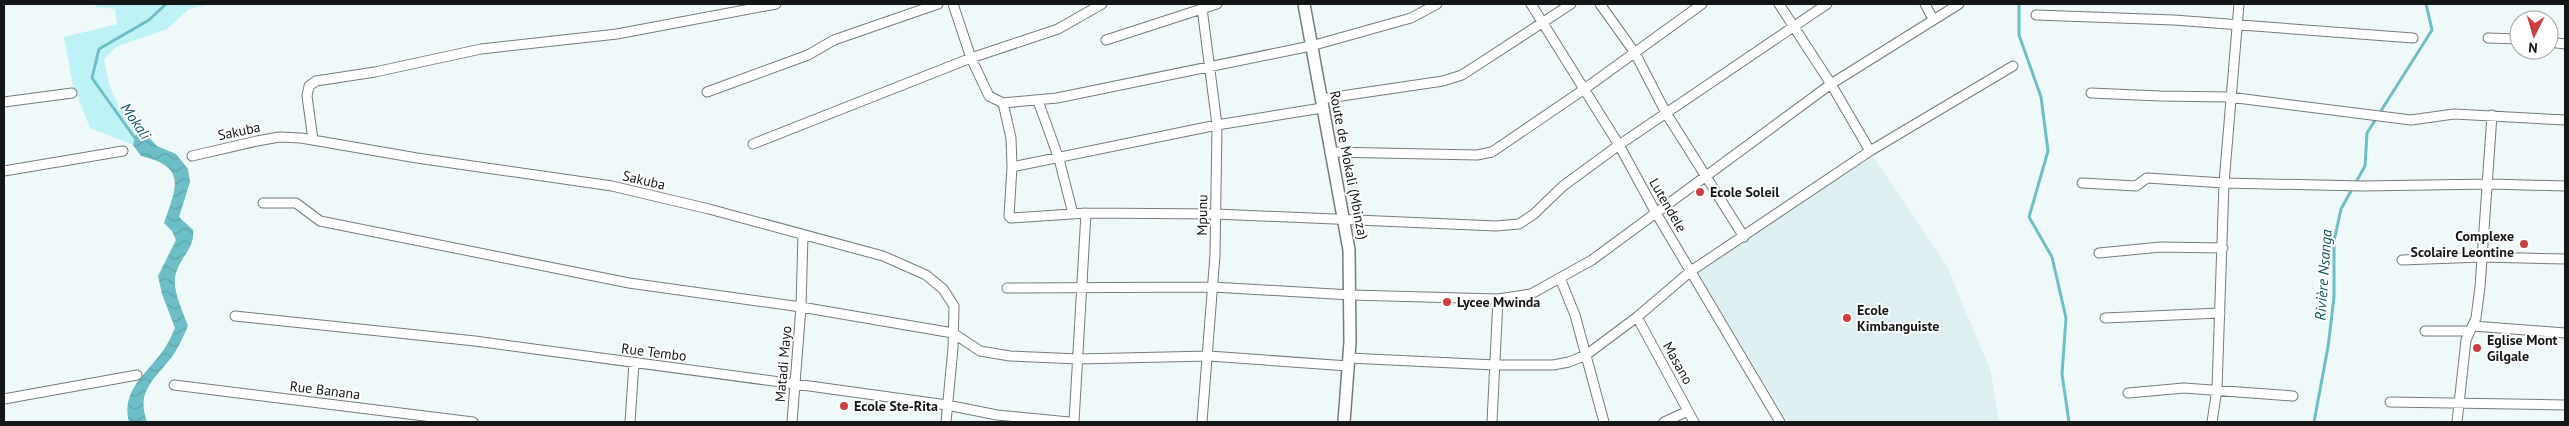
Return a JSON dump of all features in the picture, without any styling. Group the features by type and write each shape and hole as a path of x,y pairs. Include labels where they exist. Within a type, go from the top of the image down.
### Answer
{"street":[{"path":"313,140 307,96 309,86 316,81 374,72 481,49 617,34 776,4"},
{"path":"707,92 808,55 834,40 938,4"},
{"path":"953,4 971,58 989,96 1002,103 1038,101 1311,46 1411,18 1437,4"},
{"path":"753,144 971,58 1058,29 1102,4"},
{"path":"1106,40 1217,4"},
{"name":"Route de Mokali (Mbinza)","path":"1304,4 1330,152 1345,220 1351,295 1344,422"},
{"name":"Lutendele","path":"1530,4 1619,145 1656,213 1780,422"},
{"path":"1012,167 1443,81 1462,74 1571,4"},
{"path":"1600,4 1635,53 1666,113 1744,236"},
{"path":"1330,152 1477,155 1492,152 1583,90 1702,4"},
{"path":"1780,4 1832,84 1870,151"},
{"path":"1002,103 1011,138 1012,167 1009,216 1011,218 1086,213 1216,214 1496,226 1519,224 1534,214 1563,186 1619,145 1827,4"},
{"path":"1925,4 1933,19"},
{"path":"1007,288 1082,286 1213,287 1351,295 1498,299 1531,294 1592,260 1832,84 1959,4"},
{"path":"2212,422 2217,389 2224,248 2224,183 2239,4"},
{"name":"Mpunu","path":"1202,8 1211,66 1217,125 1213,287 1209,356 1202,422"},
{"path":"2036,15 2174,20 2413,38"},
{"path":"2488,38 2509,39"},
{"path":"264,204 296,203 320,222 614,280 701,295 801,307 953,333 980,352 1010,356 1078,359 1209,356 1348,362 1553,365 1569,362 1586,355 1637,317 1691,271 1870,151 2013,66"},
{"path":"4,102 72,93"},
{"path":"2091,93 2160,96 2230,96 2411,120 2454,114 2565,120"},
{"path":"1038,101 1059,159 1074,214"},
{"path":"2457,422 2471,329 2480,287 2492,115"},
{"name":"Sakuba","path":"192,156 279,137 313,140 417,158 612,186 709,209 883,256 926,275 943,289 954,306 946,422"},
{"path":"4,171 123,151"},
{"path":"2082,183 2136,186 2147,178 2224,183 2344,186 2487,184 2565,186"},
{"path":"1074,422 1086,213"},
{"name":"Matadi Mayo","path":"792,422 801,307 803,235"},
{"path":"2099,253 2161,247 2224,248"},
{"path":"2402,260 2482,257 2565,259"},
{"path":"1560,278 1586,355 1604,422"},
{"path":"1492,422 1498,299"},
{"path":"2105,318 2220,313"},
{"name":"Rue Tembo","path":"235,316 475,341 947,405 998,415 1069,422"},
{"name":"Masano","path":"1637,317 1694,422"},
{"path":"2425,331 2471,329 2565,333"},
{"path":"630,422 634,363"},
{"path":"4,399 136,375"},
{"name":"Rue Banana","path":"174,385 473,422"},
{"path":"2128,393 2184,388 2292,396"},
{"path":"2390,402 2565,405"},
{"path":"1664,422 1688,411"}],"shaded area":[{"path":"94,4 213,4 189,9 167,29 116,47 104,59 115,99 125,113 142,130 135,136 133,145 90,128 73,86 64,37 117,24 115,9 96,7"},
{"name":"Ecole Kimbanguiste","path":"1872,155 1947,266 1991,372 1999,422 1788,422 1697,272"}],"water":[{"path":"142,130 157,146 176,154 188,169 190,182 179,217 193,230 193,236 190,247 178,267 175,279 178,300 188,326 174,354 155,377 146,392 144,411 147,422 129,422 127,410 133,390 138,381 160,355 175,328 162,294 158,276 176,240 172,231 164,223 172,199 175,180 166,166 141,156 133,145 135,136"}],"waterway":[{"name":"Mokali","path":"137,141 92,78 99,49 149,20 166,4"},
{"path":"2019,4 2019,35 2041,97 2048,151 2029,217 2052,257 2066,318 2062,374 2069,422"},
{"name":"Rivière Nsanga","path":"2314,422 2328,347 2334,297 2334,241 2341,209 2365,166 2367,133 2432,30 2426,4"}],"place":[{"name":"Ecole Soleil","path":"1700,192"},
{"name":"Complexe Scolaire Leontine","path":"2524,244"},
{"name":"Lycee Mwinda","path":"1447,302"},
{"name":"Ecole Kimbanguiste","path":"1847,318"},
{"name":"Eglise Mont Gilgale","path":"2477,348"},
{"name":"Ecole Ste-Rita","path":"844,406"}]}
